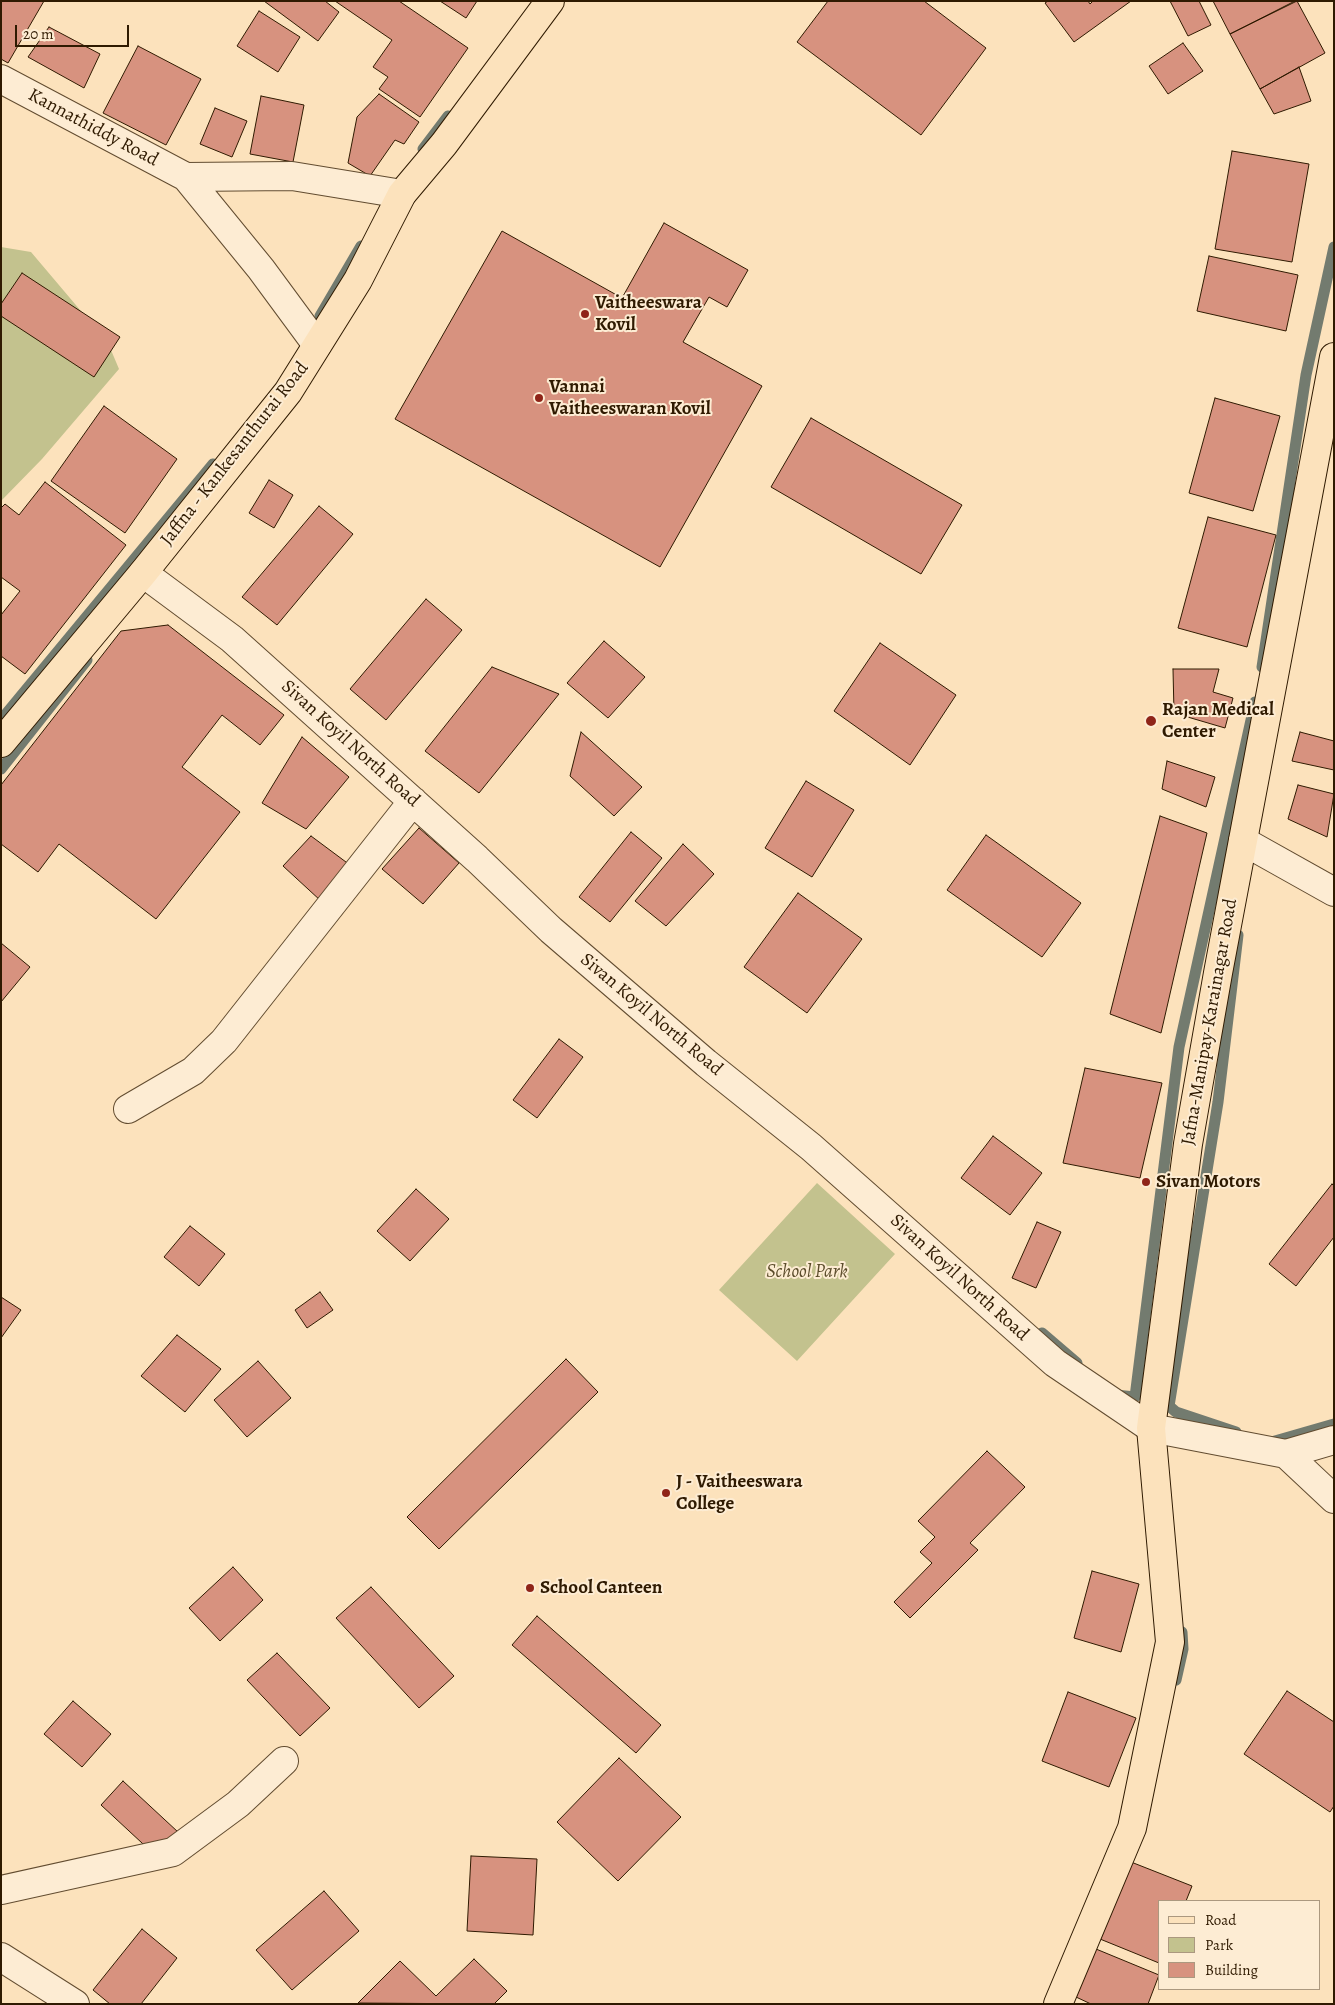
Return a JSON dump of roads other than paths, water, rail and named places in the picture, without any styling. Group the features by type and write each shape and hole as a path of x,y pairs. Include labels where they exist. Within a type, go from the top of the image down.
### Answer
{"main road":[{"name":"Jaffna - Kankesanthurai Road","path":"1,743 153,580 288,392 358,280 402,194 444,144 550,1"},
{"name":"Jafna-Manipay-Karainagar Road","path":"1058,2004 1132,1828 1170,1642 1151,1428 1188,1144 1334,356"}],"street":[{"name":"Kannathiddy Road","path":"1,79 186,177"},
{"path":"186,177 292,176 402,194"},
{"path":"186,177 261,269 317,345"},
{"name":"Sivan Koyil North Road","path":"153,580 232,638 413,801 550,930 706,1063 811,1146 1055,1363 1151,1428"},
{"path":"128,1109 193,1071 224,1041 413,801"},
{"path":"1243,841 1334,892"},
{"path":"1151,1428 1286,1454 1334,1440"},
{"path":"1286,1454 1334,1499"},
{"path":"1,1890 173,1852 238,1804 284,1761"},
{"path":"1,1957 75,2004"}],"waterway":[{"path":"423,149 448,116"},
{"path":"320,316 361,246"},
{"path":"1262,667 1306,375 1334,247"},
{"path":"1,720 213,464"},
{"path":"1,769 87,660"},
{"path":"1115,1395 1135,1397 1179,1047 1255,702"},
{"path":"1236,1432 1176,1412 1169,1406 1218,1102 1238,935"},
{"path":"1042,1333 1077,1363"},
{"path":"1268,1443 1334,1424"},
{"path":"1176,1680 1183,1649 1182,1632"}],"place":[{"name":"Vaitheeswara Kovil","path":"585,314"},
{"name":"Vannai Vaitheeswaran Kovil","path":"539,398"},
{"name":"Rajan Medical Center","path":"1151,721"},
{"name":"Sivan Motors","path":"1146,1182"},
{"name":"J - Vaitheeswara College","path":"666,1493"},
{"name":"School Canteen","path":"530,1588"}],"park label":[{"name":"School Park","path":"807,1272"}]}
